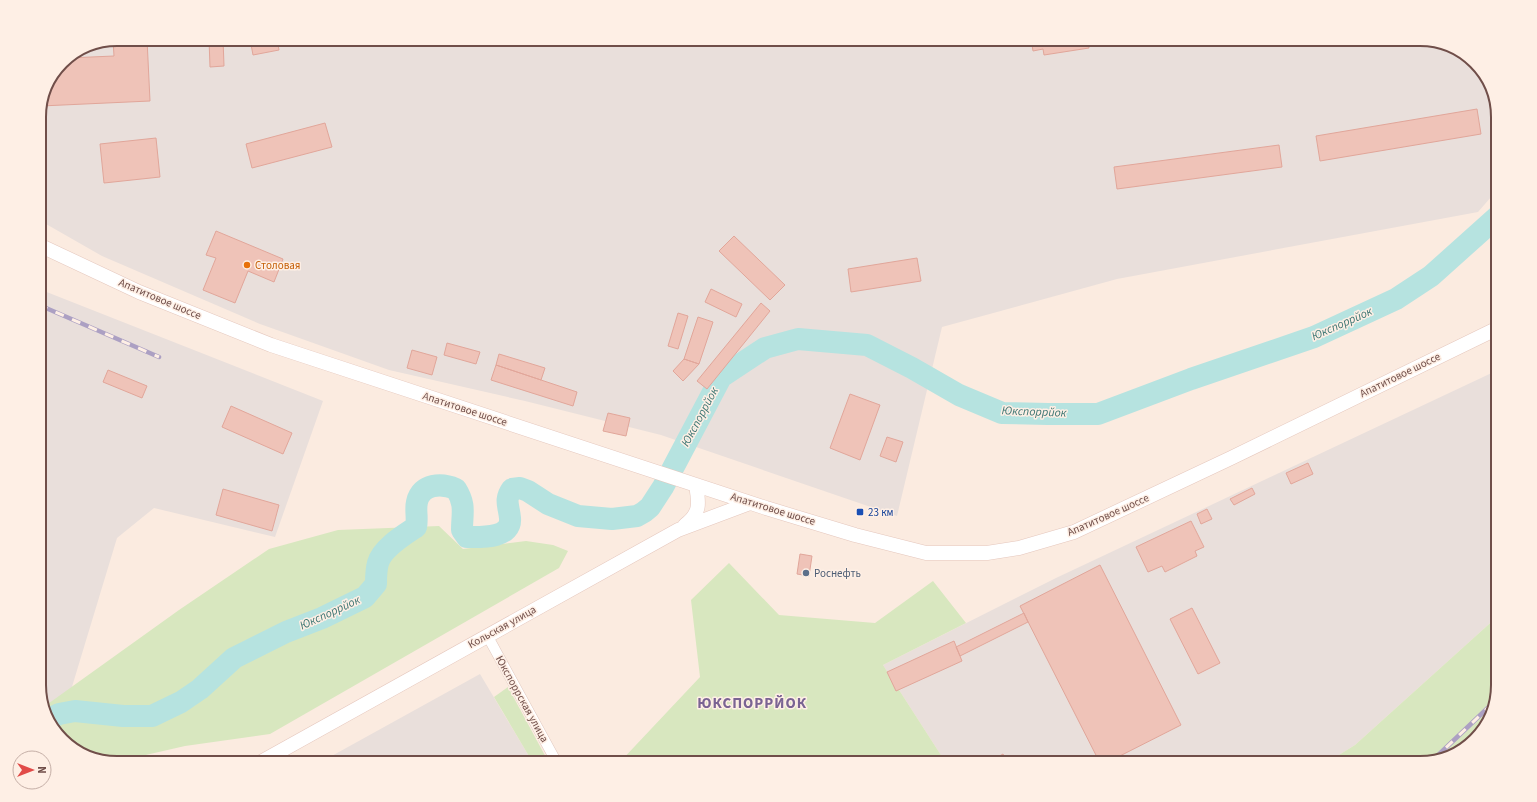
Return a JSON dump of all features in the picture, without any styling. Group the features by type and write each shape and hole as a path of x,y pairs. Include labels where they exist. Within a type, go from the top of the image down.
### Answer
{"street":[{"name":"Апатитовое шоссе","path":"46,248 139,292 271,345 750,503 855,535 926,553 987,553 1019,548 1074,532 1231,458 1491,331"},
{"path":"678,530 693,519 698,511 699,500 690,483"},
{"name":"Кольская улица","path":"271,756 678,530 750,503"},
{"name":"Юкспоррская улица","path":"487,635 553,756"}],"shaded area":[{"path":"112,46 1420,46 1438,48 1447,51 1467,64 1484,86 1490,103 1491,112 1491,197 1478,212 1117,279 942,327 897,516 661,435 525,401 389,370 260,324 102,256 46,224 46,112 48,99 53,86 70,64 90,51"},
{"path":"46,292 323,401 275,537 154,508 117,538 60,727 53,716 47,699 46,690"},
{"path":"1491,373 1491,622 1355,745 1337,756 942,756 883,665 1056,578"},
{"path":"480,674 529,756 332,756"}],"green space":[{"path":"439,526 463,549 526,541 553,545 568,551 559,568 270,734 185,746 141,756 117,756 99,754 86,749 70,738 58,724 48,703 179,610 269,549 338,530"},
{"path":"729,563 779,615 875,623 933,581 966,623 883,665 942,756 626,756 700,677 691,600"},
{"path":"1491,622 1490,699 1484,716 1470,735 1456,746 1438,754 1420,756 1337,756 1355,745"},
{"path":"508,687 545,756 529,756 494,697"}],"building":[{"path":"113,46 147,46 150,101 47,106 53,86 58,78 70,64 78,58 114,56"},
{"path":"209,46 223,46 224,66 210,67"},
{"path":"251,46 278,46 279,50 253,55"},
{"path":"1032,46 1089,46 1089,48 1044,55 1043,49 1033,51"},
{"path":"1477,109 1481,134 1320,161 1316,136"},
{"path":"325,123 332,147 252,168 246,144"},
{"path":"156,138 160,177 104,183 100,144"},
{"path":"1279,145 1282,167 1117,189 1114,167"},
{"name":"Столовая","path":"216,231 283,259 274,282 248,271 235,303 203,290 216,258 206,255"},
{"path":"734,236 785,285 770,300 719,251"},
{"path":"917,258 921,281 851,292 848,269"},
{"path":"711,289 742,304 736,317 705,302"},
{"path":"761,303 770,311 707,389 697,381"},
{"path":"678,313 688,316 678,349 668,346"},
{"path":"698,317 713,322 699,364 684,359"},
{"path":"447,343 480,352 476,364 444,355"},
{"path":"412,350 437,357 432,375 407,368"},
{"path":"499,354 545,368 541,380 496,365"},
{"path":"684,359 699,364 683,381 673,371"},
{"path":"496,365 577,392 573,406 491,380"},
{"path":"108,370 147,386 142,398 103,382"},
{"path":"850,394 880,405 860,460 830,448"},
{"path":"231,406 292,433 283,454 222,427"},
{"path":"608,413 630,418 626,436 603,431"},
{"path":"887,437 903,442 896,462 880,456"},
{"path":"1308,463 1313,474 1291,484 1286,473"},
{"path":"1252,488 1255,494 1234,505 1230,499"},
{"path":"223,489 279,505 272,531 216,515"},
{"path":"1207,509 1212,519 1201,524 1197,514"},
{"path":"1191,521 1204,547 1195,551 1197,556 1165,572 1162,566 1148,572 1136,547"},
{"path":"800,554 812,556 809,576 797,574"},
{"path":"1100,565 1181,725 1120,756 1096,756 1020,606"},
{"path":"1192,608 1220,663 1198,674 1170,619"},
{"path":"1024,613 1028,622 960,656 956,647"},
{"path":"954,641 962,661 896,691 887,672"}],"waterway":[{"name":"Юкспоррйок","path":"53,717 59,714 75,711 123,716 152,716 181,702 200,689 234,658 286,632 322,618 365,597 376,584 377,566 380,557 394,542 416,527 417,502 419,496 427,488 439,485 456,489 462,505 462,530 467,537 487,537 506,530 509,525 510,518 508,496 512,489 520,488 528,491 548,504 578,516 612,519 637,516 650,507 663,487 721,377 765,348 798,339 867,345 912,368 959,395 1002,413 1098,414 1191,379 1314,337 1396,299 1431,276 1491,222"}],"railway":[{"path":"46,308 159,357"},
{"path":"1440,753 1487,709"}],"place":[{"name":"Столовая","path":"247,265"},
{"name":"23 км","path":"860,512"},
{"name":"Роснефть","path":"806,573"}],"district":[{"name":"ЮКСПОРРЙОК","path":"752,703"}]}
